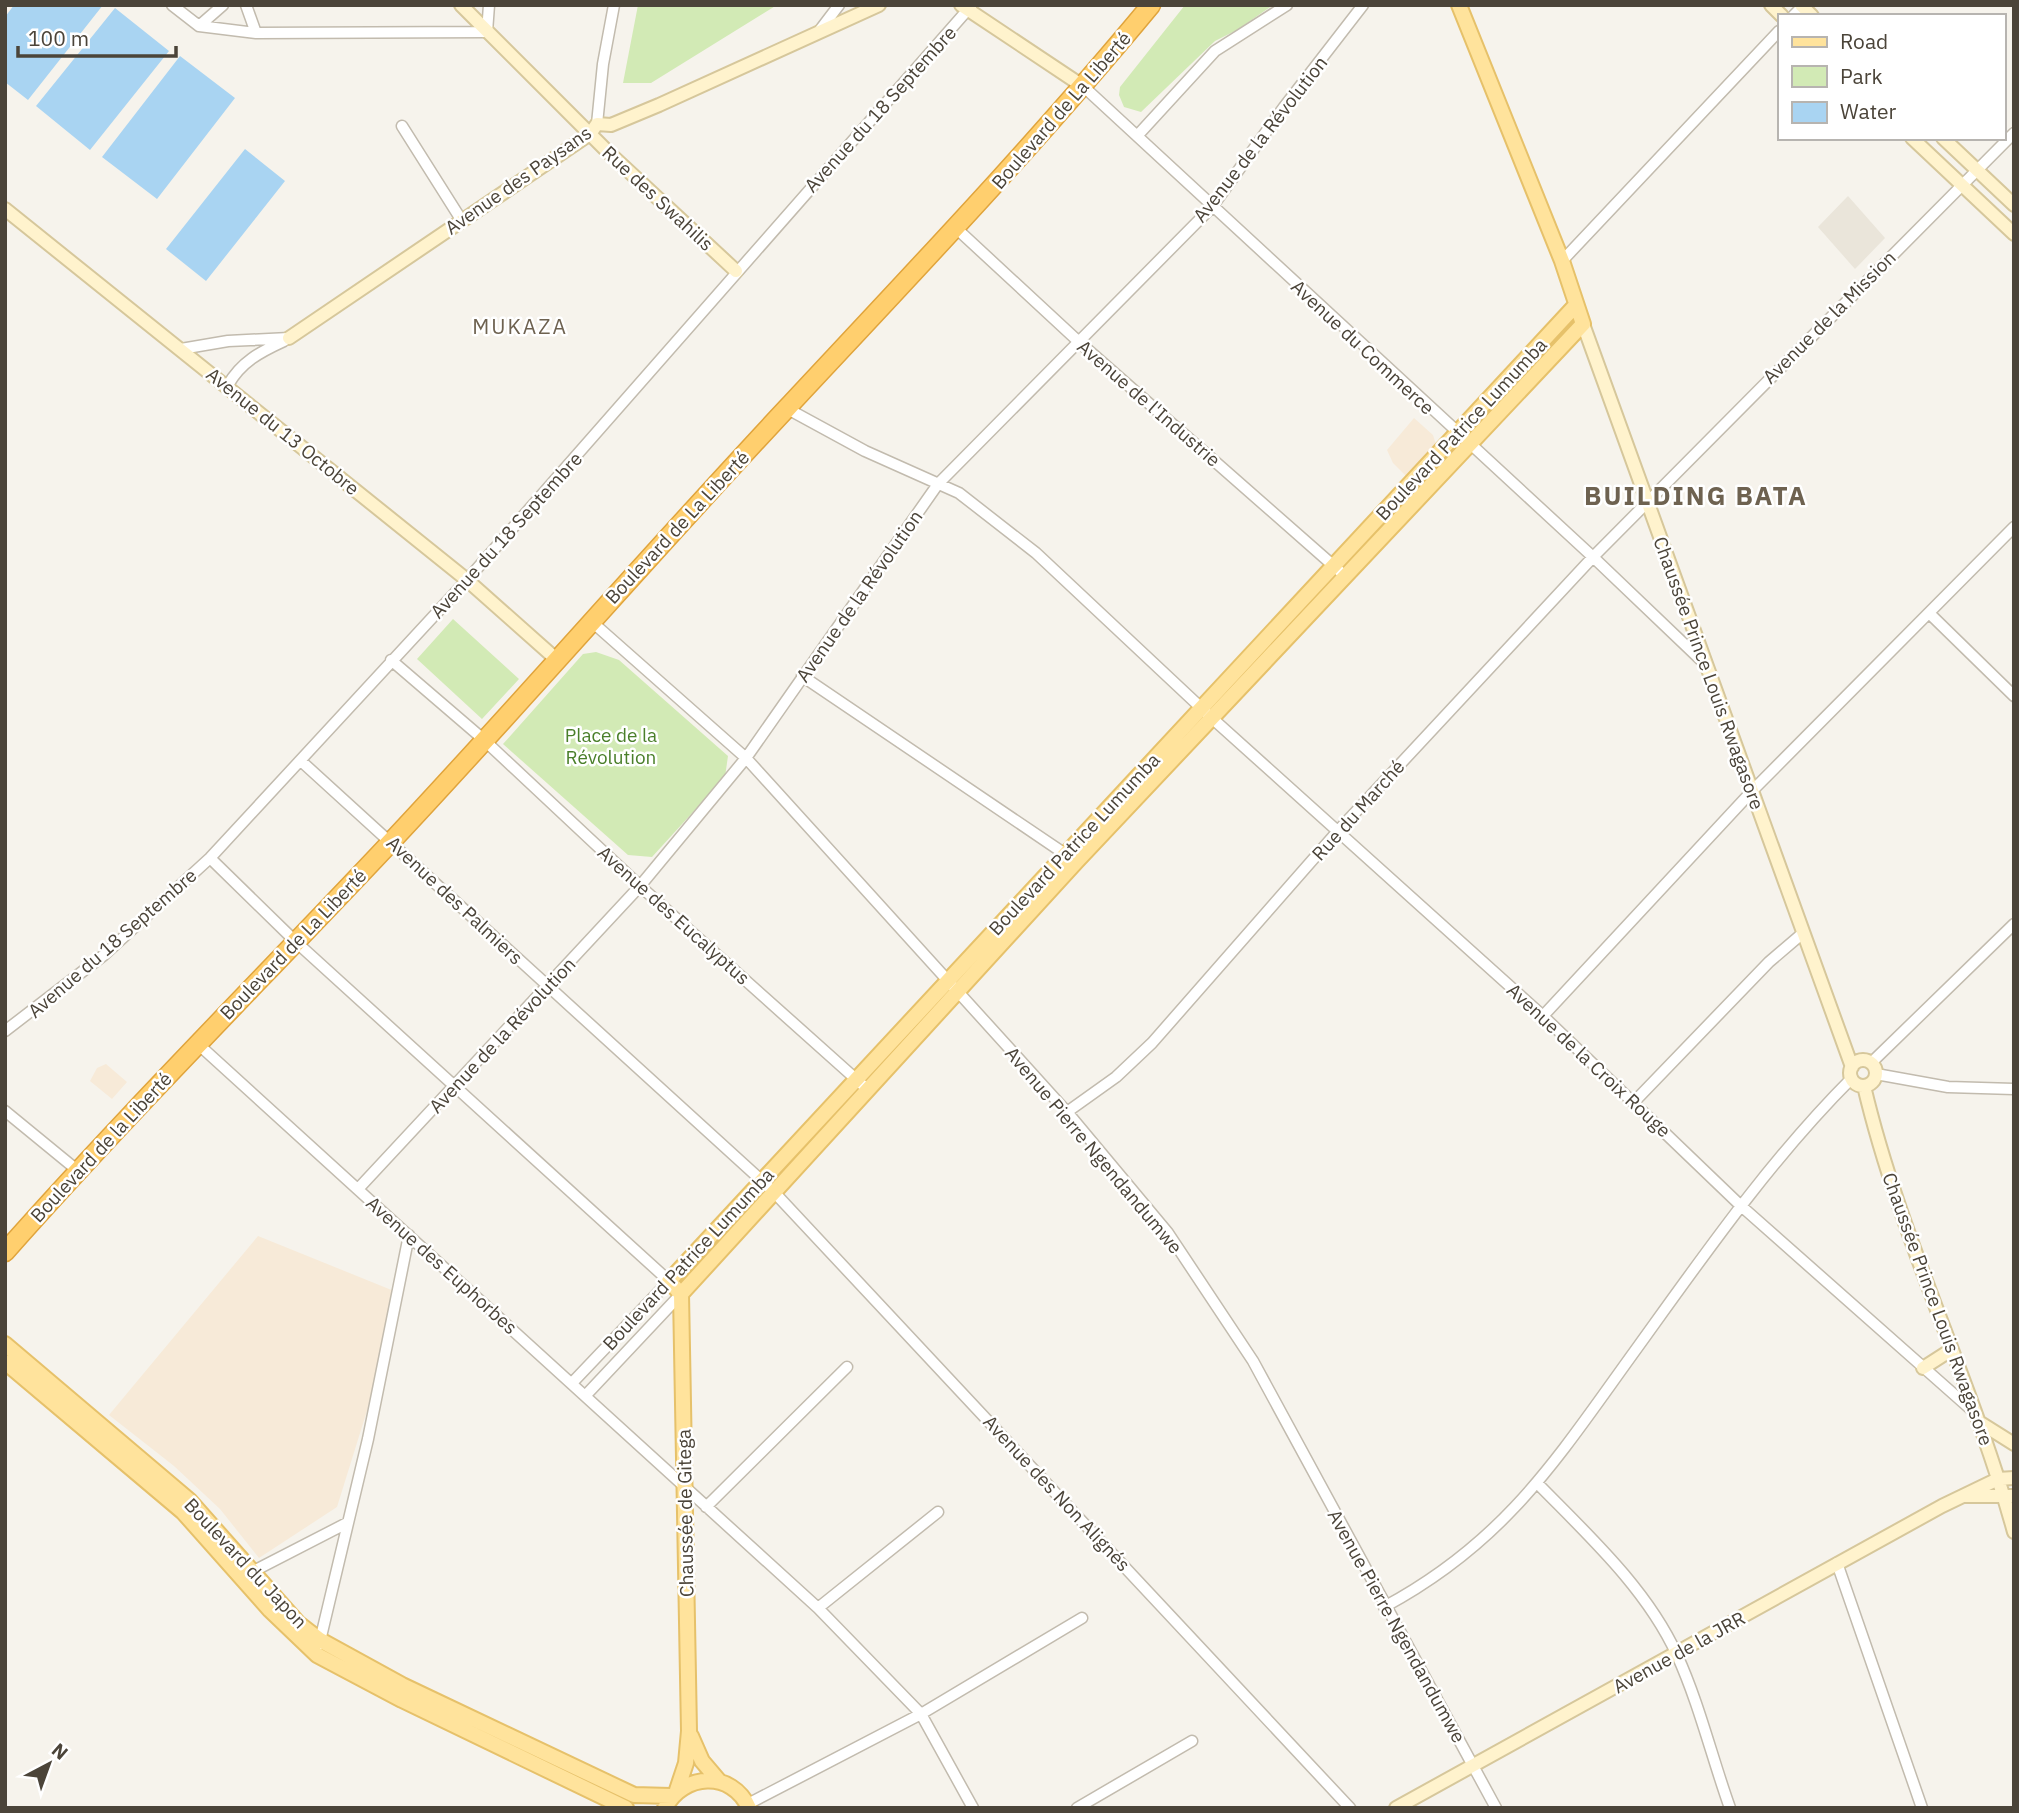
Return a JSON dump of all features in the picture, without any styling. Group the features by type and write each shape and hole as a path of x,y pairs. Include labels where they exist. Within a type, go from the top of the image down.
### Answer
{"highway":[{"name":"Boulevard de La Liberté","path":"198,1044 391,841 786,408 957,229 1084,87 1151,5"},
{"name":"Boulevard de la Liberté","path":"5,1252 77,1170 198,1044"}],"main road":[{"name":"Chaussée Prince Louis Rwagasore","path":"1459,5 1562,261 1583,324"},
{"name":"Boulevard Patrice Lumumba","path":"1339,571 1456,433 1576,305"},
{"name":"Boulevard Patrice Lumumba","path":"668,1281 867,1089 1339,571 1583,324"},
{"name":"Boulevard Patrice Lumumba","path":"681,1294 855,1078 1063,853 1207,714"},
{"path":"668,1281 681,1294"},
{"name":"Chaussée de Gitega","path":"671,1798 686,1763 689,1731 681,1294"},
{"name":"Boulevard du Japon","path":"5,1344 166,1489"},
{"name":"Boulevard du Japon","path":"5,1362 166,1489 205,1516 247,1575 298,1623 318,1647 402,1685 626,1808"},
{"name":"Chaussée de Gitega","path":"689,1731 702,1761 719,1781 731,1786 749,1806"},
{"name":"Boulevard du Japon","path":"507,1743 634,1795 671,1798 690,1783 719,1781"}],"street":[{"path":"172,5 199,26 256,33 487,32 489,5"},
{"path":"199,26 223,5"},
{"path":"246,5 256,33"},
{"name":"Rue des Swahilis","path":"461,5 594,129 736,271"},
{"path":"594,129 614,5"},
{"path":"820,30 839,5"},
{"name":"Avenue des Paysans","path":"228,385 235,373 254,355 289,338 594,129 659,106 879,5"},
{"path":"1137,136 1215,51 1287,5"},
{"name":"Avenue de la Révolution","path":"358,1189 640,886 747,758 938,484 1212,207 1284,107 1363,5"},
{"path":"967,7 1084,87"},
{"name":"Avenue du 18 Septembre","path":"5,1031 104,955 210,858 302,761 391,660 467,580 967,7"},
{"path":"1562,261 1778,32"},
{"name":"Avenue du Commerce","path":"1084,87 1593,557 1704,663"},
{"path":"402,126 462,221"},
{"name":"Avenue de la Mission","path":"1646,503 1975,169 2014,133"},
{"path":"1914,140 2014,234"},
{"path":"1945,140 2014,205"},
{"name":"Avenue du 13 Octobre","path":"5,209 228,385 467,580 556,659"},
{"name":"Avenue de l'Industrie","path":"957,229 1079,342 1339,571"},
{"name":"Chaussée Prince Louis Rwagasore","path":"1583,324 1704,663 1753,790 1852,1072"},
{"path":"181,349 228,341 289,338"},
{"name":"Avenue de la Croix Rouge","path":"786,408 865,452 959,493 1036,552 1207,714 1544,1016 1740,1205 1977,1418"},
{"name":"Rue du Marché","path":"1067,1112 1116,1077 1152,1043 1337,832 1646,503"},
{"path":"1544,1016 1753,790 2014,527"},
{"path":"1929,613 2014,696"},
{"name":"Avenue Pierre Ngendandumwe","path":"591,620 747,758 1067,1112 1168,1233 1242,1344 1496,1808"},
{"name":"Avenue des Eucalyptus","path":"391,660 483,739 640,886 867,1089"},
{"path":"802,676 1076,862"},
{"name":"Avenue des Palmiers","path":"302,761 768,1186"},
{"path":"210,858 295,942 668,1281"},
{"path":"1852,1072 1864,1086 1873,1082 1874,1068 2014,923"},
{"path":"1634,1102 1769,962 1803,933"},
{"name":"Avenue des Euphorbes","path":"198,1044 818,1608 921,1714 973,1808"},
{"path":"1384,1607 1425,1585 1464,1557 1538,1484 1740,1205 1859,1061 1874,1068 1948,1087 2014,1089"},
{"name":"Chaussée Prince Louis Rwagasore","path":"1864,1086 1873,1124 1951,1350 1998,1479 2008,1496 2013,1528"},
{"path":"5,1111 77,1170"},
{"name":"Avenue des Non Alignés","path":"768,1186 1350,1808"},
{"path":"318,1647 387,1351 409,1235"},
{"name":"Boulevard Patrice Lumumba","path":"572,1382 668,1281"},
{"name":"Boulevard Patrice Lumumba","path":"586,1395 681,1294"},
{"path":"1923,1368 1951,1350"},
{"path":"706,1507 847,1367"},
{"path":"1977,1418 2014,1444"},
{"path":"1998,1479 2014,1478"},
{"name":"Avenue de la JRR","path":"1396,1808 1837,1563 1998,1479"},
{"path":"1538,1484 1597,1545 1639,1595 1676,1654 1730,1808"},
{"name":"Avenue de la JRR","path":"1962,1496 2008,1496"},
{"path":"818,1608 938,1512"},
{"path":"247,1575 347,1523"},
{"path":"1837,1563 1923,1808"},
{"path":"749,1806 921,1714 1082,1618"},
{"path":"1077,1808 1192,1741"}],"shaded area":[{"path":"1848,196 1885,238 1855,269 1818,227"},
{"path":"1414,418 1433,435 1439,454 1417,487 1393,463 1387,450"},
{"path":"106,1064 127,1082 112,1099 90,1081 97,1068"},
{"path":"258,1236 394,1291 370,1401 337,1507 259,1558 220,1509 174,1466 109,1415"}],"green space":[{"path":"638,5 777,5 651,83 623,83"},
{"path":"1185,5 1273,5 1237,30 1215,41 1141,112 1124,107 1119,95 1120,87"},
{"path":"453,619 519,679 482,719 417,659"},
{"name":"Place de la Révolution","path":"596,652 619,660 728,756 725,777 652,857 628,855 503,744 583,654"}],"water":[{"path":"14,5 103,5 28,100 5,82 5,17"},
{"path":"115,8 169,51 90,150 36,106"},
{"path":"180,56 235,98 157,199 102,157"},
{"path":"245,149 285,181 206,281 166,249"}],"district":[{"name":"MUKAZA","path":"520,327"},
{"name":"BUILDING BATA","path":"1696,496"}]}
